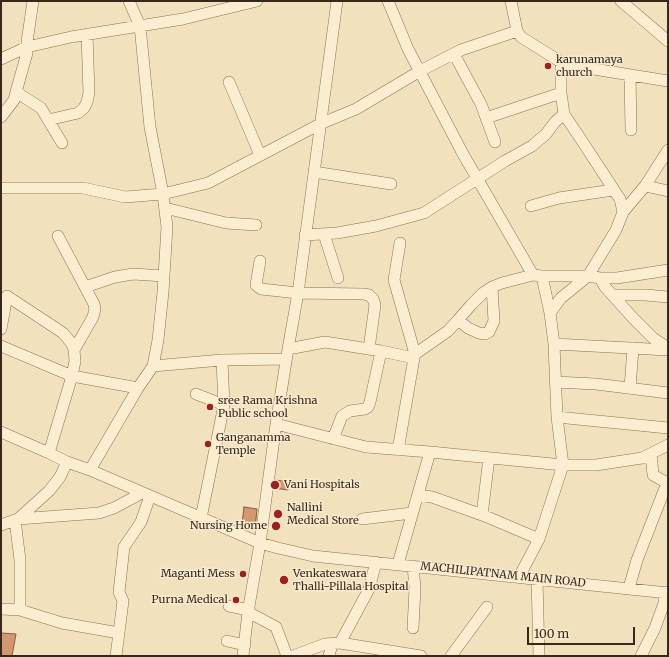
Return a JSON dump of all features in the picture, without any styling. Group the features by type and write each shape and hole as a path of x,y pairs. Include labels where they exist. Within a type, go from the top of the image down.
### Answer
{"street":[{"path":"1,117 14,100 27,53 33,1"},
{"path":"90,470 138,388 153,366 158,340 164,276 167,227 165,208 150,127 140,26 129,1"},
{"path":"1,59 27,47 70,37 184,19 257,1"},
{"path":"227,640 244,651 276,424 298,293 337,1"},
{"path":"388,1 408,49 463,154 538,275 550,313 554,344 556,417 563,465 539,539 519,577"},
{"path":"511,1 517,31 521,36 532,45 561,62 569,65 668,81"},
{"path":"621,1 668,41"},
{"path":"1,188 83,188 125,197 163,194 208,183 320,124 356,109 420,71 461,50 517,31"},
{"path":"48,120 78,113 84,108 87,102 89,93 87,34"},
{"path":"454,54 480,104 495,142"},
{"path":"561,62 561,93 564,114 620,199 623,212"},
{"path":"630,75 631,130"},
{"path":"229,82 260,155"},
{"path":"16,92 42,108 62,144"},
{"path":"486,118 561,93"},
{"path":"305,235 337,233 376,226 424,213 478,178 532,146 546,134 555,122 564,114"},
{"path":"550,313 561,298 588,276 616,230 623,212 645,186 668,150"},
{"path":"314,172 391,184"},
{"path":"645,186 668,191"},
{"path":"531,206 559,198 613,190"},
{"path":"165,208 226,223 256,225"},
{"path":"324,234 338,278"},
{"path":"58,236 94,304 95,309 93,317 74,350"},
{"path":"398,450 414,356 394,280 400,243"},
{"path":"260,261 256,285 261,289 298,293 369,295 373,299 375,305 369,349"},
{"path":"153,366 287,354 325,342 414,356 436,340 458,320 471,304 483,293 502,283 538,275 618,278 668,270"},
{"path":"85,287 116,277 133,274 164,276"},
{"path":"600,278 605,287 654,338 668,349"},
{"path":"458,320 479,334 489,332 494,321 492,287"},
{"path":"1,329 4,293 63,333 72,344 74,350 72,376 49,452"},
{"path":"613,295 668,297"},
{"path":"554,344 668,349"},
{"path":"1,346 72,376 138,388"},
{"path":"630,388 633,348"},
{"path":"333,438 342,416 350,411 365,409 368,407 381,351"},
{"path":"201,518 224,404 222,360"},
{"path":"555,382 596,384 668,393"},
{"path":"196,394 224,404"},
{"path":"556,417 668,428"},
{"path":"276,424 366,447 563,465 596,465 642,458 668,445"},
{"name":"MACHILIPATNAM MAIN ROAD","path":"1,432 49,452 67,462 90,470 260,543 278,548 313,556 537,578 666,593"},
{"path":"398,564 430,452"},
{"path":"629,588 637,560 667,484 653,475 651,454"},
{"path":"482,515 489,458"},
{"path":"16,520 49,491 60,477 67,462"},
{"path":"1,525 16,520 99,513 146,494"},
{"path":"116,656 123,601 118,592 124,548 141,522 146,494"},
{"path":"418,495 432,497 482,515 539,539"},
{"path":"362,519 412,513"},
{"path":"16,520 20,560 20,610"},
{"path":"329,656 369,589 376,562"},
{"path":"413,628 415,588 414,566"},
{"path":"537,578 539,656"},
{"path":"641,656 655,628 666,593"},
{"path":"229,606 249,611 276,627 287,656"},
{"path":"451,656 487,607"},
{"path":"1,609 20,610 62,623 119,633"},
{"path":"293,656 325,644 336,643 421,656"}],"building":[{"path":"275,480 289,482 288,490 274,488"},
{"path":"244,507 257,509 255,529 250,528 250,525 242,524"},
{"path":"1,633 16,634 12,656 1,656"}],"place":[{"name":"karunamaya church","path":"548,66"},
{"name":"sree Rama Krishna Public school","path":"210,407"},
{"name":"Ganganamma Temple","path":"208,444"},
{"name":"Vani Hospitals","path":"275,485"},
{"name":"Nallini Medical Store","path":"278,514"},
{"name":"Nursing Home","path":"276,526"},
{"name":"Maganti Mess","path":"243,574"},
{"name":"Venkateswara Thalli-Pillala Hospital","path":"284,580"},
{"name":"Purna Medical","path":"236,600"}]}
